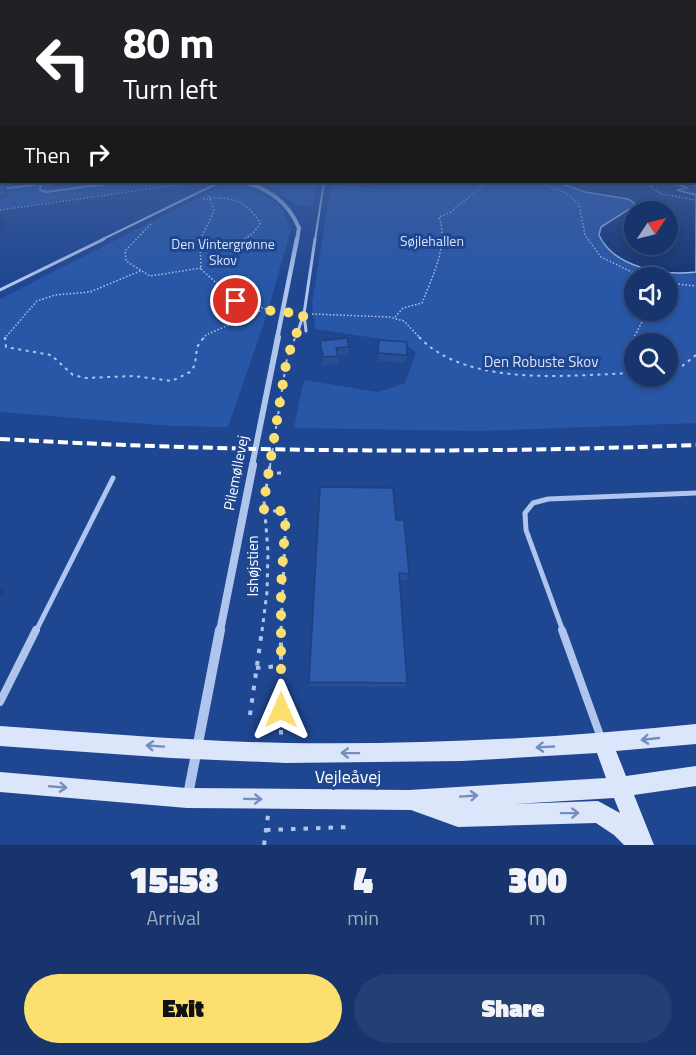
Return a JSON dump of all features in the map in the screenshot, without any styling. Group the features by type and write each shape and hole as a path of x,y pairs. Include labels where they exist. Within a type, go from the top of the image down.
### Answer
{"street":[{"name":"Pilemøllevej","path":"187,798 299,228 285,203"},
{"name":"Vejleåvej","path":"0,736 283,752 401,753 603,744 696,734"},
{"path":"603,744 643,845"},
{"name":"Vejleåvej","path":"0,782 187,798 409,800 620,787 696,776"},
{"path":"409,800 459,816 598,812 622,827 638,845"}],"lane":[{"path":"0,290 176,203"},
{"path":"298,331 304,314 321,203"},
{"path":"304,314 306,332"},
{"path":"0,702 113,478"},
{"path":"603,744 526,530 525,513 533,503 548,499 696,493"}],"path":[{"path":"0,210 46,203"},
{"path":"213,203 214,216 202,235 201,268 236,301 262,310 284,313"},
{"path":"200,247 245,240 257,232 261,223 253,210 242,203"},
{"path":"394,318 403,308 422,303 439,254 442,234 442,222 439,217 451,212 461,203"},
{"path":"578,203 585,215 585,233 590,248 624,269"},
{"path":"152,224 129,246 124,256 126,261 140,272 155,277 201,268"},
{"path":"140,272 90,292 55,295 37,301 6,334 4,339 6,347 51,355 73,375 86,378 134,376 172,381 190,372 195,365 197,347 206,335 262,310"},
{"path":"678,284 696,286"},
{"path":"304,314 394,318 412,326 423,341 447,358 479,370 557,376 624,373"},
{"name":"Ishøjstien","path":"250,715 267,592 268,552 264,511 268,473 287,358 298,331"},
{"path":"678,368 696,355"},
{"path":"268,473 285,473"},
{"path":"264,511 282,511 286,514 281,587 283,752"},
{"path":"256,668 281,666"},
{"path":"264,845 270,799"},
{"path":"266,830 349,827"}],"green space":[{"path":"0,203 38,203 0,209"},
{"name":"Den Vintergrønne Skov","path":"187,203 276,203 281,207 291,229 267,314 228,427 172,426 0,412 0,299"},
{"path":"295,203 313,203 313,206"},
{"path":"328,203 624,203 624,212 608,221 601,230 599,235 602,243 624,252 624,255 630,255 659,267 624,267 624,321 678,321 678,274 696,272 696,423 481,431 294,428 304,380 378,392 405,383 416,352 402,342 315,329 312,304"}],"shaded area":[{"path":"678,203 696,203 696,272 678,273 678,267 641,267 628,262 606,246 599,235 601,227 624,212 624,255 678,255"}],"building":[{"path":"347,338 349,347 336,348 338,356 323,357 320,341"},
{"path":"379,340 407,342 407,355 378,353"},
{"path":"320,487 393,488 396,520 404,520 409,574 399,573 407,683 309,682"}],"railway":[{"path":"0,439 174,447 348,450 522,450 696,445"}],"route":[{"path":"236,301 262,310 304,314 287,358 264,501 264,511 282,511 286,514 281,587 281,710"}],"park label":[{"name":"Søjlehallen","path":"432,241"},
{"name":"Den Robuste Skov","path":"541,362"}]}
